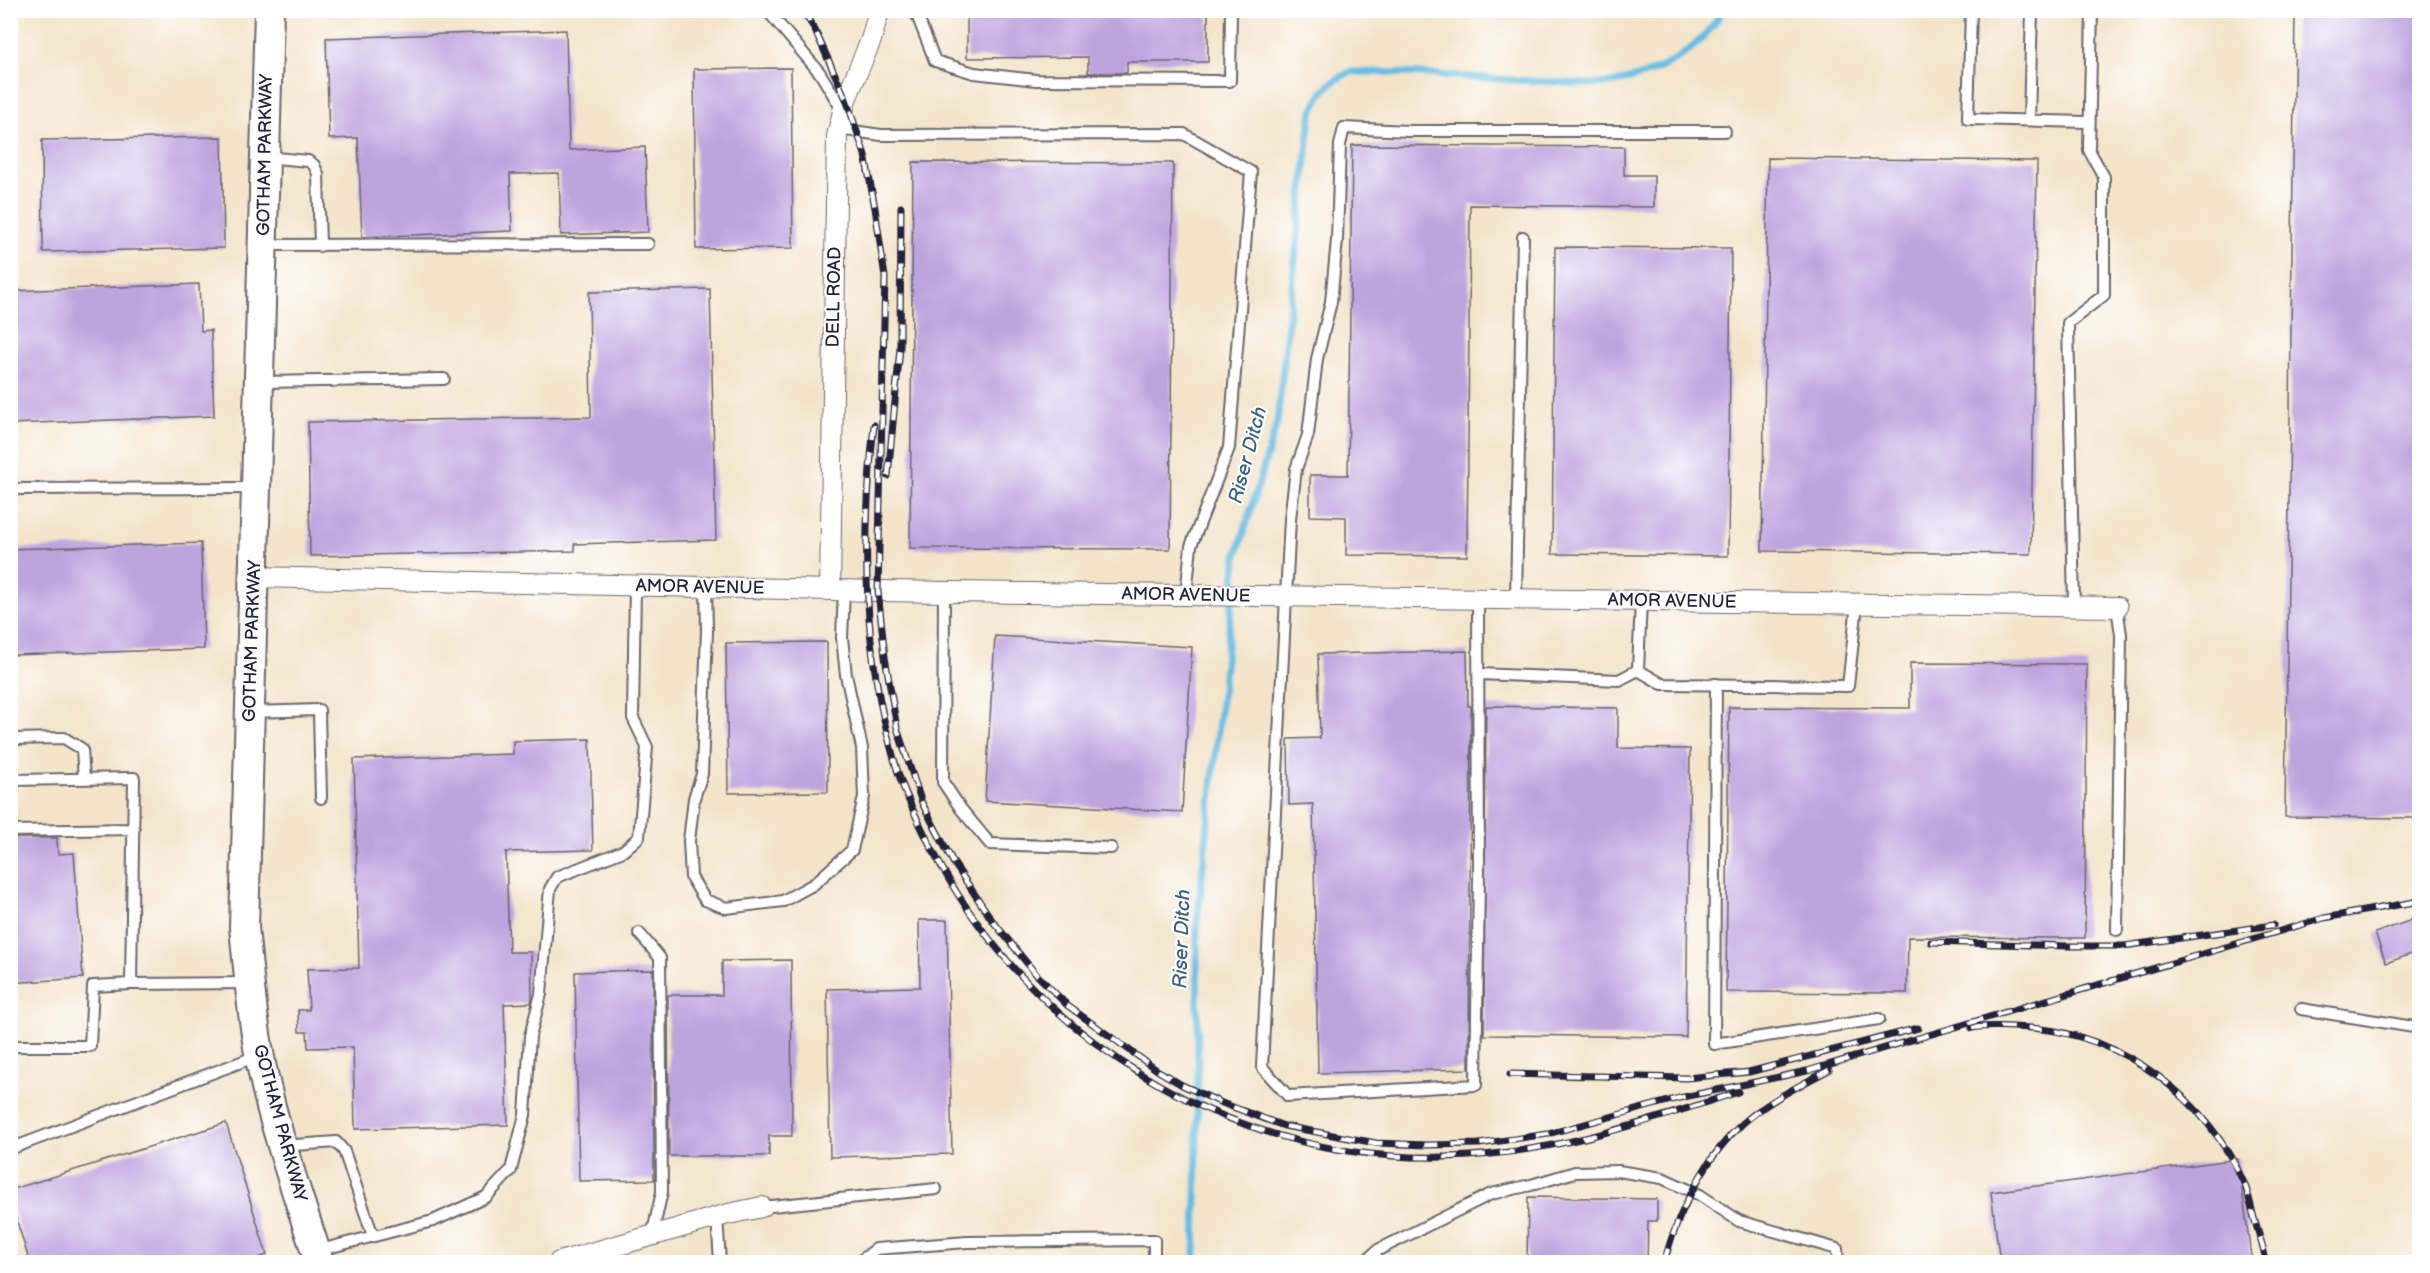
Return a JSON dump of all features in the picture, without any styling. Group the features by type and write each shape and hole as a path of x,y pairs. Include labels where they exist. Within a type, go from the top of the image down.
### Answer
{"street":[{"name":"GOTHAM PARKWAY","path":"269,10 244,927 249,983 260,1055 282,1146 317,1257"},
{"name":"DELL ROAD","path":"837,590 836,191 841,120 846,99 871,40 879,10"},
{"name":"AMOR AVENUE","path":"254,578 944,592 2117,607"},
{"path":"559,1263 717,1217 762,1207"}],"lane":[{"path":"766,10 820,73 841,120 881,135 1184,134 1251,172 1229,448 1191,546 1186,594"},
{"path":"915,10 934,61 974,73 1036,80 1230,81 1231,10"},
{"path":"1971,10 1968,119 2089,122"},
{"path":"2029,120 2032,10"},
{"path":"2074,607 2068,323 2104,295 2104,177 2089,150 2092,10"},
{"path":"1478,598 1479,876 1476,1085 1288,1096 1262,1067 1290,519 1296,469 1308,435 1317,360 1331,302 1337,240 1340,145 1344,128 1408,131 1725,131"},
{"path":"265,157 308,161 314,165 318,174 320,246"},
{"path":"1516,599 1523,237"},
{"path":"263,245 648,244"},
{"path":"259,382 444,380"},
{"path":"10,489 256,488"},
{"path":"317,1257 373,1236 433,1221 486,1197 511,1170 525,1116 530,1036 541,994 550,889 557,877 623,851 639,837 647,747 633,718 634,586"},
{"path":"706,587 707,640 702,774 694,798 689,841 691,877 705,900 726,908 783,901 814,884 852,850 864,797 863,758 846,675 837,590"},
{"path":"944,592 943,782 990,844 1111,848"},
{"path":"1638,670 1641,601"},
{"path":"1638,670 1662,684 1848,686 1857,604"},
{"path":"2117,607 2121,635 2117,930"},
{"path":"1479,674 1619,680 1638,670"},
{"path":"1716,684 1714,1044 1879,1020"},
{"path":"250,712 319,710 321,798"},
{"path":"10,739 64,738 82,749 84,779"},
{"path":"10,780 134,778 132,984"},
{"path":"10,831 134,829"},
{"path":"639,933 660,958 662,1192 652,1236"},
{"path":"10,1046 90,1046 93,986 249,983"},
{"path":"2301,1009 2420,1029"},
{"path":"10,1149 260,1055"},
{"path":"282,1146 336,1142 344,1151 373,1236"},
{"path":"1364,1263 1378,1250 1491,1194 1575,1172 1618,1171 1662,1178 1700,1195 1738,1221 1837,1250 1838,1263"},
{"path":"762,1207 936,1189"},
{"path":"717,1217 720,1263"},
{"path":"859,1263 876,1249 888,1248 967,1242 1154,1240 1154,1263"}],"building":[{"path":"967,10 1208,10 1208,62 1127,62 1127,73 1088,73 1088,57 967,58"},
{"path":"2295,10 2420,10 2420,818 2285,817"},
{"path":"566,30 569,150 645,147 648,232 561,235 559,173 510,174 512,231 362,237 358,138 329,139 326,38"},
{"path":"791,68 793,248 696,249 694,69"},
{"path":"222,137 224,248 43,252 42,140"},
{"path":"1352,145 1624,147 1624,175 1654,175 1654,207 1470,205 1467,556 1346,555 1346,517 1310,516 1310,475 1348,475"},
{"path":"1768,158 2037,161 2031,554 1762,551"},
{"path":"913,162 1173,163 1170,549 910,548"},
{"path":"1555,247 1731,248 1728,556 1552,554"},
{"path":"199,284 201,331 211,330 214,416 10,424 10,291"},
{"path":"710,289 716,540 574,544 575,551 310,556 308,422 591,417 589,292"},
{"path":"201,543 204,649 10,655 10,549"},
{"path":"995,636 1192,647 1182,812 985,801"},
{"path":"827,642 828,792 728,793 726,643"},
{"path":"1467,651 1468,706 1471,706 1469,1069 1318,1073 1313,804 1289,805 1288,739 1320,738 1318,654"},
{"path":"1910,663 2087,664 2085,938 1908,937 1907,993 1726,992 1729,707 1910,708"},
{"path":"1486,706 1618,708 1618,748 1690,749 1686,1037 1484,1035"},
{"path":"590,739 593,850 506,852 509,952 531,952 532,997 531,1003 504,1004 508,1125 355,1129 353,1047 308,1048 307,1032 299,1032 298,1010 309,1010 307,969 359,968 354,759 513,754 513,741"},
{"path":"10,838 57,838 58,854 74,853 83,978 10,983"},
{"path":"2420,917 2420,951 2386,963 2375,933"},
{"path":"919,920 947,920 952,1154 830,1157 827,989 920,987"},
{"path":"791,960 792,1136 769,1136 769,1156 669,1156 668,995 722,995 722,961"},
{"path":"653,970 654,1180 579,1181 575,972"},
{"path":"226,1123 267,1255 243,1263 30,1263 10,1199 10,1190"},
{"path":"2238,1159 2252,1263 2000,1263 1991,1192"},
{"path":"1528,1197 1657,1199 1657,1221 1648,1221 1647,1263 1527,1263"}],"waterway":[{"name":"Riser Ditch","path":"1195,1262 1198,1073 1197,924 1237,555 1277,423 1311,115 1314,107 1330,84 1350,72 1578,84 1621,81 1652,72 1680,57 1704,36 1723,10"}],"railway":[{"path":"802,10 814,28 846,99 865,155 875,208 885,277 878,591 885,657 897,728 922,803 953,862 992,920 1035,973 1068,1006 1157,1070 1182,1085 1284,1126 1376,1143 1479,1144 1548,1134 1679,1098 1807,1071 2324,918 2420,901"},
{"path":"888,476 900,348 901,207"},
{"path":"874,425 868,509 867,593 870,635 883,718 897,770 910,804 931,847 972,915 1022,976 1079,1030 1143,1075 1213,1112 1287,1138 1364,1153 1444,1157 1483,1155 1557,1144 1630,1126 1738,1092"},
{"path":"1931,942 2124,946 2273,925"},
{"path":"1972,1028 1994,1026 2032,1028 2066,1033 2130,1058 2159,1077 2185,1099 2208,1124 2228,1152 2246,1187 2266,1262"},
{"path":"1510,1074 1686,1078 1749,1072 1918,1028"},
{"path":"1664,1262 1689,1198 1700,1177 1727,1139 1743,1123 1769,1104 1829,1070"}]}
